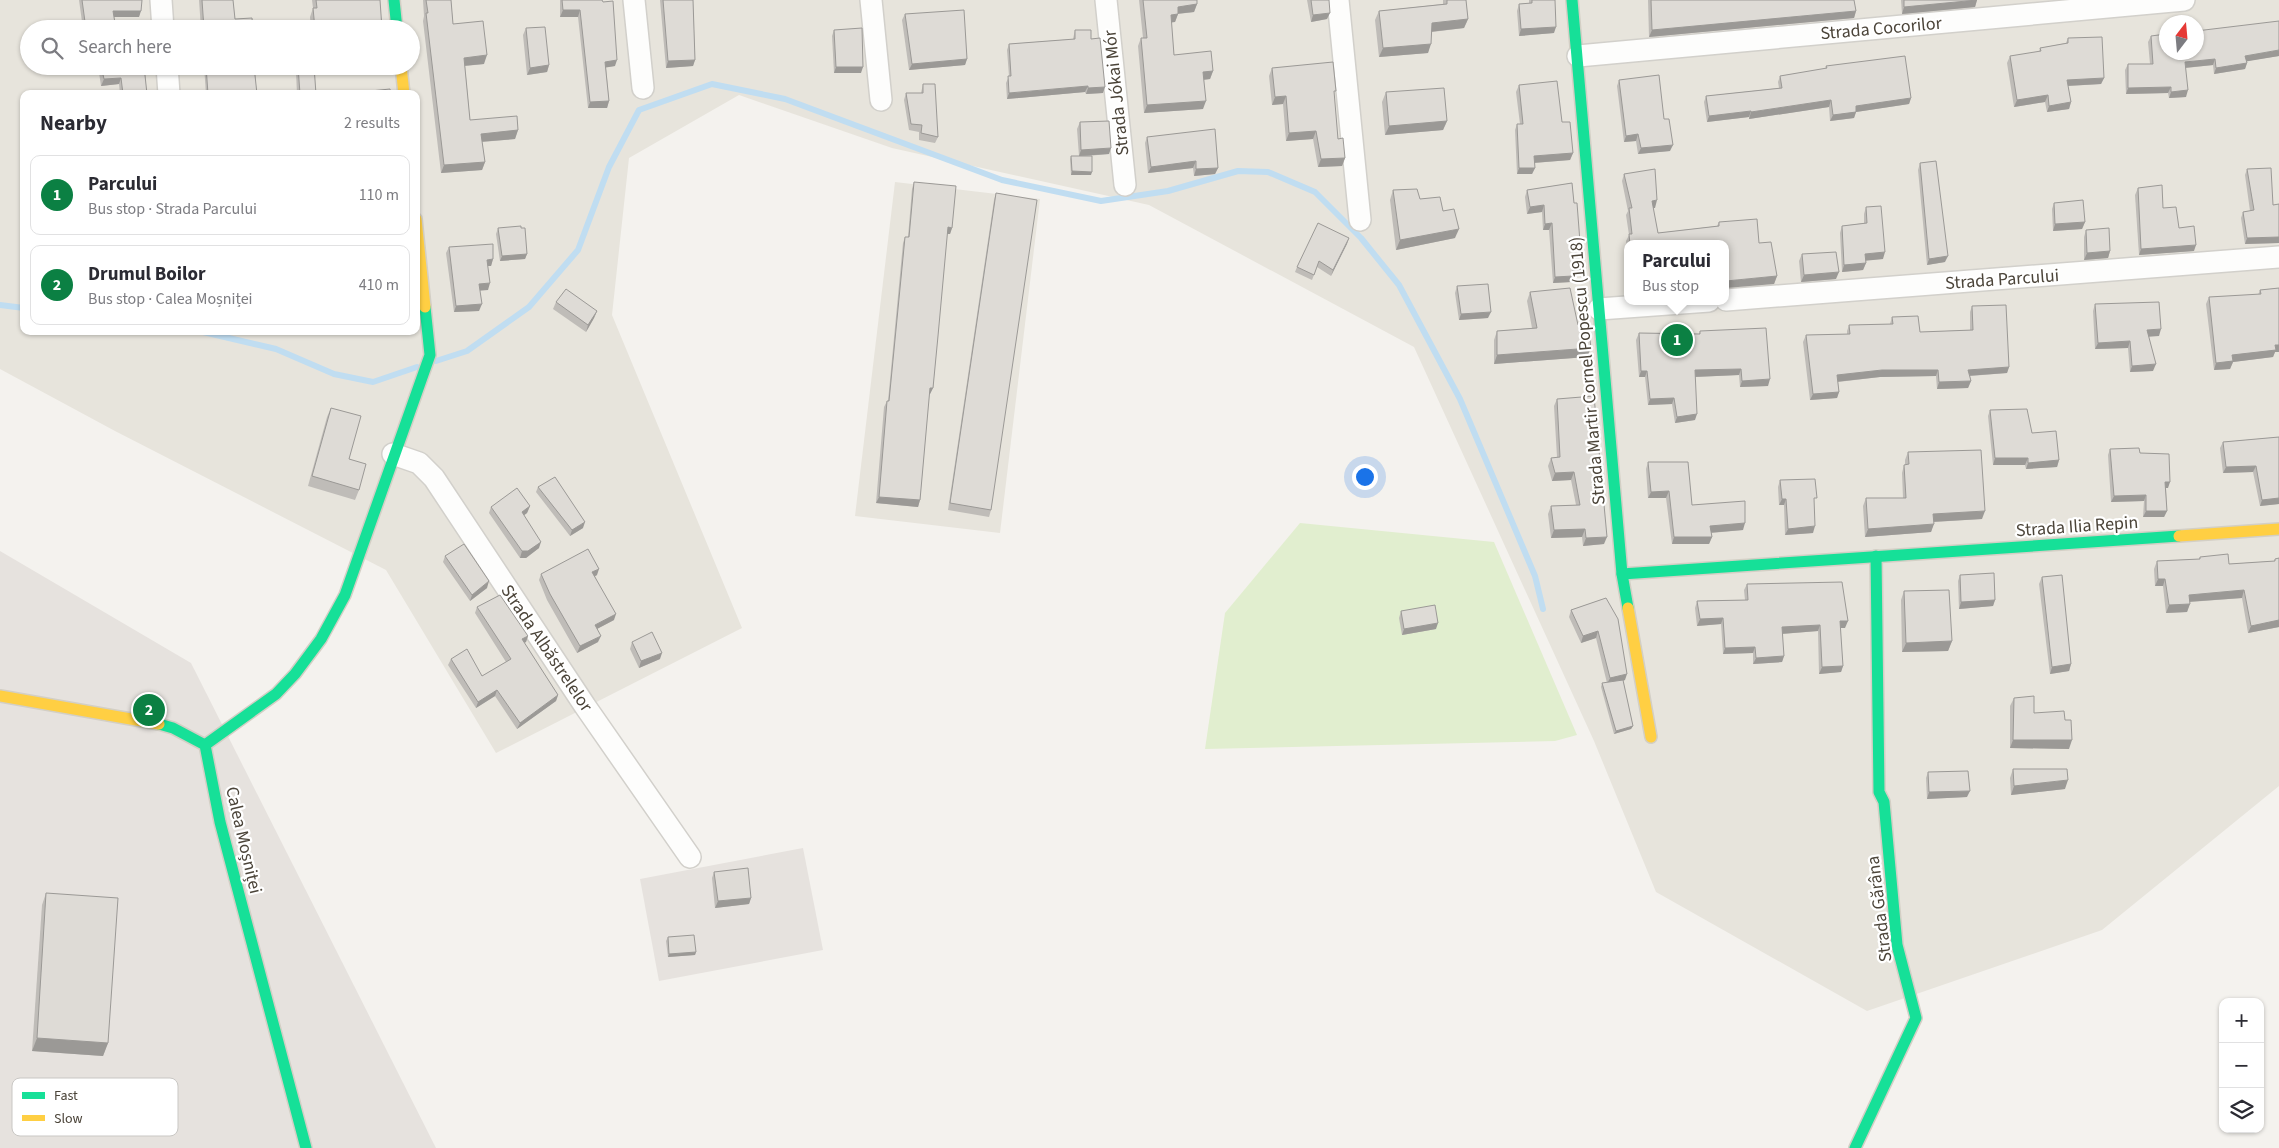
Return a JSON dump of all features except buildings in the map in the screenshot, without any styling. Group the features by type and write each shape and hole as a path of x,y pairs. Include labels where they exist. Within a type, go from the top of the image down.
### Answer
{"street":[{"path":"161,0 162,20"},
{"path":"394,0 396,20"},
{"path":"634,0 643,88"},
{"path":"871,0 881,100"},
{"name":"Strada Jókai Mór","path":"1106,0 1125,185"},
{"path":"1338,0 1360,220"},
{"name":"Strada Martir Cornel Popescu (1918)","path":"1572,0 1622,574 1651,737"},
{"name":"Strada Cocorilor","path":"1578,56 2184,0"},
{"path":"168,75 169,90"},
{"path":"402,75 404,90"},
{"name":"Strada Parcului","path":"1729,300 2279,257"},
{"path":"0,696 148,721 173,728 205,745 276,694 295,674 321,639 344,595 430,355 420,258"},
{"path":"1600,309 1655,305"},
{"name":"Strada Albăstrelelor","path":"393,454 419,462 434,478 585,706 690,857"},
{"name":"Strada Ilia Repin","path":"1622,574 2279,529"},
{"name":"Strada Gărâna","path":"1855,1148 1916,1018 1897,945 1884,802 1879,792 1876,556"},
{"name":"Calea Moșniței","path":"205,745 220,822 306,1148"}],"shaded area":[{"path":"0,0 2279,0 2279,786 2102,930 1867,1011 1656,892 1594,741 1414,347 1149,205 892,148 739,95 629,158 612,315 742,628 496,753 386,570 115,431 0,369"},
{"path":"895,182 1040,199 1000,533 855,516"},
{"path":"0,551 191,663 436,1148 0,1148"},
{"path":"803,848 823,950 659,981 640,879"}],"green space":[{"path":"1300,523 1494,542 1577,735 1555,741 1205,749 1225,613"}],"waterway":[{"path":"436,361 467,351 529,307 578,250 609,167 639,110 712,84 785,99 1002,180 1101,201 1168,191 1238,171 1268,172 1315,192 1361,238 1399,285 1460,399 1535,576 1543,609"},
{"path":"0,305 20,308"},
{"path":"216,335 276,349 334,374 373,382 417,367"}],"traffic: fast":[{"path":"394,0 396,20"},
{"path":"1572,0 1622,574 1628,608"},
{"path":"205,745 276,694 295,674 321,639 345,595 430,355 425,307"},
{"path":"1622,574 2179,536"},
{"path":"1855,1148 1916,1018 1897,945 1884,802 1879,792 1876,556"},
{"path":"159,724 173,728 205,745 220,822 306,1148"}],"traffic: slow":[{"path":"402,75 404,90"},
{"path":"420,258 425,307"},
{"path":"2179,536 2279,529"},
{"path":"1628,608 1651,737"},
{"path":"0,696 159,724"}],"place":[{"name":"Parcului","path":"1677,340"},
{"name":"Drumul Boilor","path":"149,710"}]}
